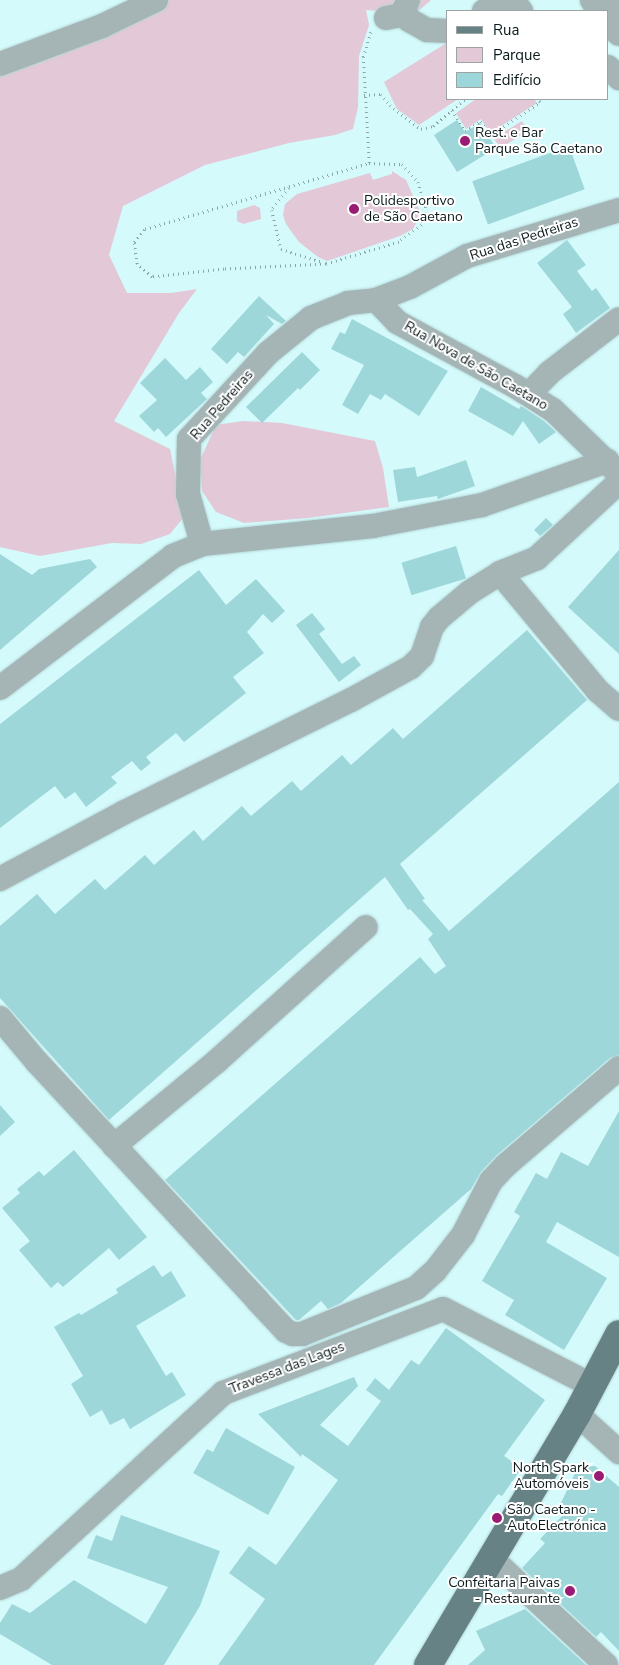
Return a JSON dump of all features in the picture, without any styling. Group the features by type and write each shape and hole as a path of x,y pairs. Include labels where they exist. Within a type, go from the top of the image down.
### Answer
{"main road":[{"path":"428,1665 577,1414 619,1334"}],"street":[{"path":"0,64 102,26 156,0"},
{"path":"486,10 502,0"},
{"path":"609,11 619,2"},
{"path":"400,11 409,20 427,30 446,31"},
{"path":"609,25 619,34"},
{"path":"609,68 619,78"},
{"name":"Rua das Pedreiras","path":"376,300 410,287 467,256 619,210"},
{"name":"Rua Nova de São Caetano","path":"376,300 397,322 529,394 553,410 613,467"},
{"name":"Rua Pedreiras","path":"202,544 188,494 189,438 268,353 311,318 348,303 376,300"},
{"path":"529,394 549,373 619,320"},
{"path":"0,688 173,556 202,544 373,526 482,505 613,467"},
{"path":"0,879 123,813 342,705 411,667 422,656 432,626 439,618 470,592 500,573 530,563 541,555 619,482"},
{"path":"500,573 597,690 619,710"},
{"path":"114,1146 217,1061 366,927"},
{"path":"0,1018 36,1061 286,1331 302,1334 416,1288 435,1271 463,1235 490,1181 619,1068"},
{"name":"Travessa das Lages","path":"0,1588 21,1580 223,1392 443,1308 592,1386"},
{"path":"577,1414 619,1452"},
{"path":"491,1558 606,1665"}],"path":[{"path":"369,163 363,56 370,32 400,11"},
{"path":"364,95 381,94 390,106 421,129 433,126 464,100"},
{"path":"452,110 465,131 481,121 490,136 540,102 539,100"},
{"path":"369,163 402,164 418,182 426,206 422,225 399,242 326,264 224,269 152,277 137,264 134,242 145,230 369,163"},
{"path":"290,186 272,210 281,249 326,264"}],"green space":[{"path":"156,0 431,0 415,14 366,10 369,25 359,56 358,107 353,129 335,135 289,143 205,165 123,206 109,255 127,293 171,293 197,289 179,313 114,421 170,449 184,517 170,534 141,544 112,543 40,556 0,547 0,64"},
{"path":"446,43 446,100 456,100 419,125 397,109 384,82"},
{"path":"475,100 535,100 537,103 490,133 481,119 466,129 456,113"},
{"path":"522,121 528,131 500,148 494,138"},
{"path":"392,171 406,180 421,214 413,229 400,236 327,261 318,257 299,242 286,224 283,215 285,204 297,194 370,173 373,180 392,174"},
{"path":"254,205 260,208 261,219 243,224 237,221 237,211"},
{"path":"243,421 282,423 375,441 383,468 389,507 308,518 244,523 216,512 202,491 200,460 216,425"}],"building":[{"name":"Rest. e Bar Parque São Caetano","path":"457,120 465,132 480,123 496,148 457,172 434,135"},
{"path":"569,146 585,189 488,224 472,181"},
{"path":"567,240 586,265 577,271 592,291 596,288 610,308 576,333 563,314 572,307 537,263"},
{"path":"259,296 286,321 282,324 266,315 274,324 244,357 238,352 227,364 211,349"},
{"path":"352,319 448,371 419,416 385,394 381,400 370,394 358,414 342,405 364,365 331,349 340,332 345,334"},
{"path":"302,352 320,370 300,390 298,388 262,423 246,407"},
{"path":"165,358 186,380 200,367 213,382 201,393 207,399 166,437 158,428 154,432 139,416 157,400 140,383"},
{"path":"481,387 519,409 521,406 544,421 556,432 539,444 523,421 513,436 468,411"},
{"path":"466,460 475,486 438,499 437,496 398,502 393,470 415,467 417,477"},
{"path":"546,518 553,525 540,536 534,530"},
{"path":"456,546 466,579 411,595 401,563"},
{"path":"619,550 619,654 568,607"},
{"path":"0,554 32,575 39,569 90,559 97,567 0,650"},
{"path":"199,570 226,605 256,579 285,611 272,623 263,614 247,632 264,653 233,677 246,693 184,742 176,733 146,757 151,763 141,771 132,761 111,777 117,783 86,807 75,792 65,799 55,786 0,828 0,724"},
{"path":"312,613 325,629 319,634 342,664 354,656 361,665 339,682 296,625"},
{"path":"527,630 587,700 400,864 425,899 422,900 449,931 619,782 619,1055 610,1058 497,1155 481,1172 471,1189 341,1303 328,1309 321,1301 299,1320 296,1320 165,1180 420,957 435,974 446,966 428,939 433,934 410,909 408,910 385,877 109,1120 0,998 0,926 37,894 55,914 95,879 105,890 145,855 154,865 194,830 203,841 242,806 251,816 292,781 301,791 342,755 351,765 393,728 403,739"},
{"path":"0,1105 15,1122 0,1136"},
{"path":"619,1111 619,1257 557,1222 546,1242 607,1278 564,1350 505,1315 514,1300 482,1281 520,1216 514,1212 536,1173 547,1179 561,1152 588,1166"},
{"path":"74,1150 147,1237 119,1260 109,1248 63,1287 58,1282 51,1288 19,1250 30,1241 2,1208 20,1193 17,1189 39,1171 44,1176"},
{"path":"154,1265 162,1277 171,1271 186,1296 136,1326 166,1376 172,1372 186,1395 130,1429 124,1418 110,1425 102,1410 90,1417 71,1384 83,1376 54,1327 79,1313 81,1315 118,1293 116,1289"},
{"path":"446,1328 545,1400 504,1456 522,1468 502,1496 498,1494 374,1665 218,1665 265,1599 229,1573 249,1546 276,1565 338,1480 302,1454 301,1457 258,1414 354,1377 358,1386 320,1425 348,1446 381,1401 366,1390 375,1378 389,1390 411,1360 419,1365"},
{"path":"226,1428 295,1467 268,1515 193,1473 207,1449 213,1452"},
{"path":"595,1466 619,1487 619,1651 601,1632 596,1637 522,1568 545,1543 540,1539 565,1513 559,1507 578,1467"},
{"path":"121,1515 220,1551 200,1606 164,1665 52,1665 0,1634 0,1623 12,1604 30,1613 74,1580 146,1624 168,1587 87,1558 96,1535 112,1541"},
{"path":"525,1609 586,1665 468,1665 485,1650 476,1631"}],"place":[{"name":"Rest. e Bar Parque São Caetano","path":"465,141"},
{"name":"Polidesportivo de São Caetano","path":"354,209"},
{"name":"North Spark Automóveis","path":"599,1476"},
{"name":"São Caetano - AutoElectrónica","path":"497,1518"},
{"name":"Confeitaria Paivas - Restaurante","path":"570,1591"}]}
